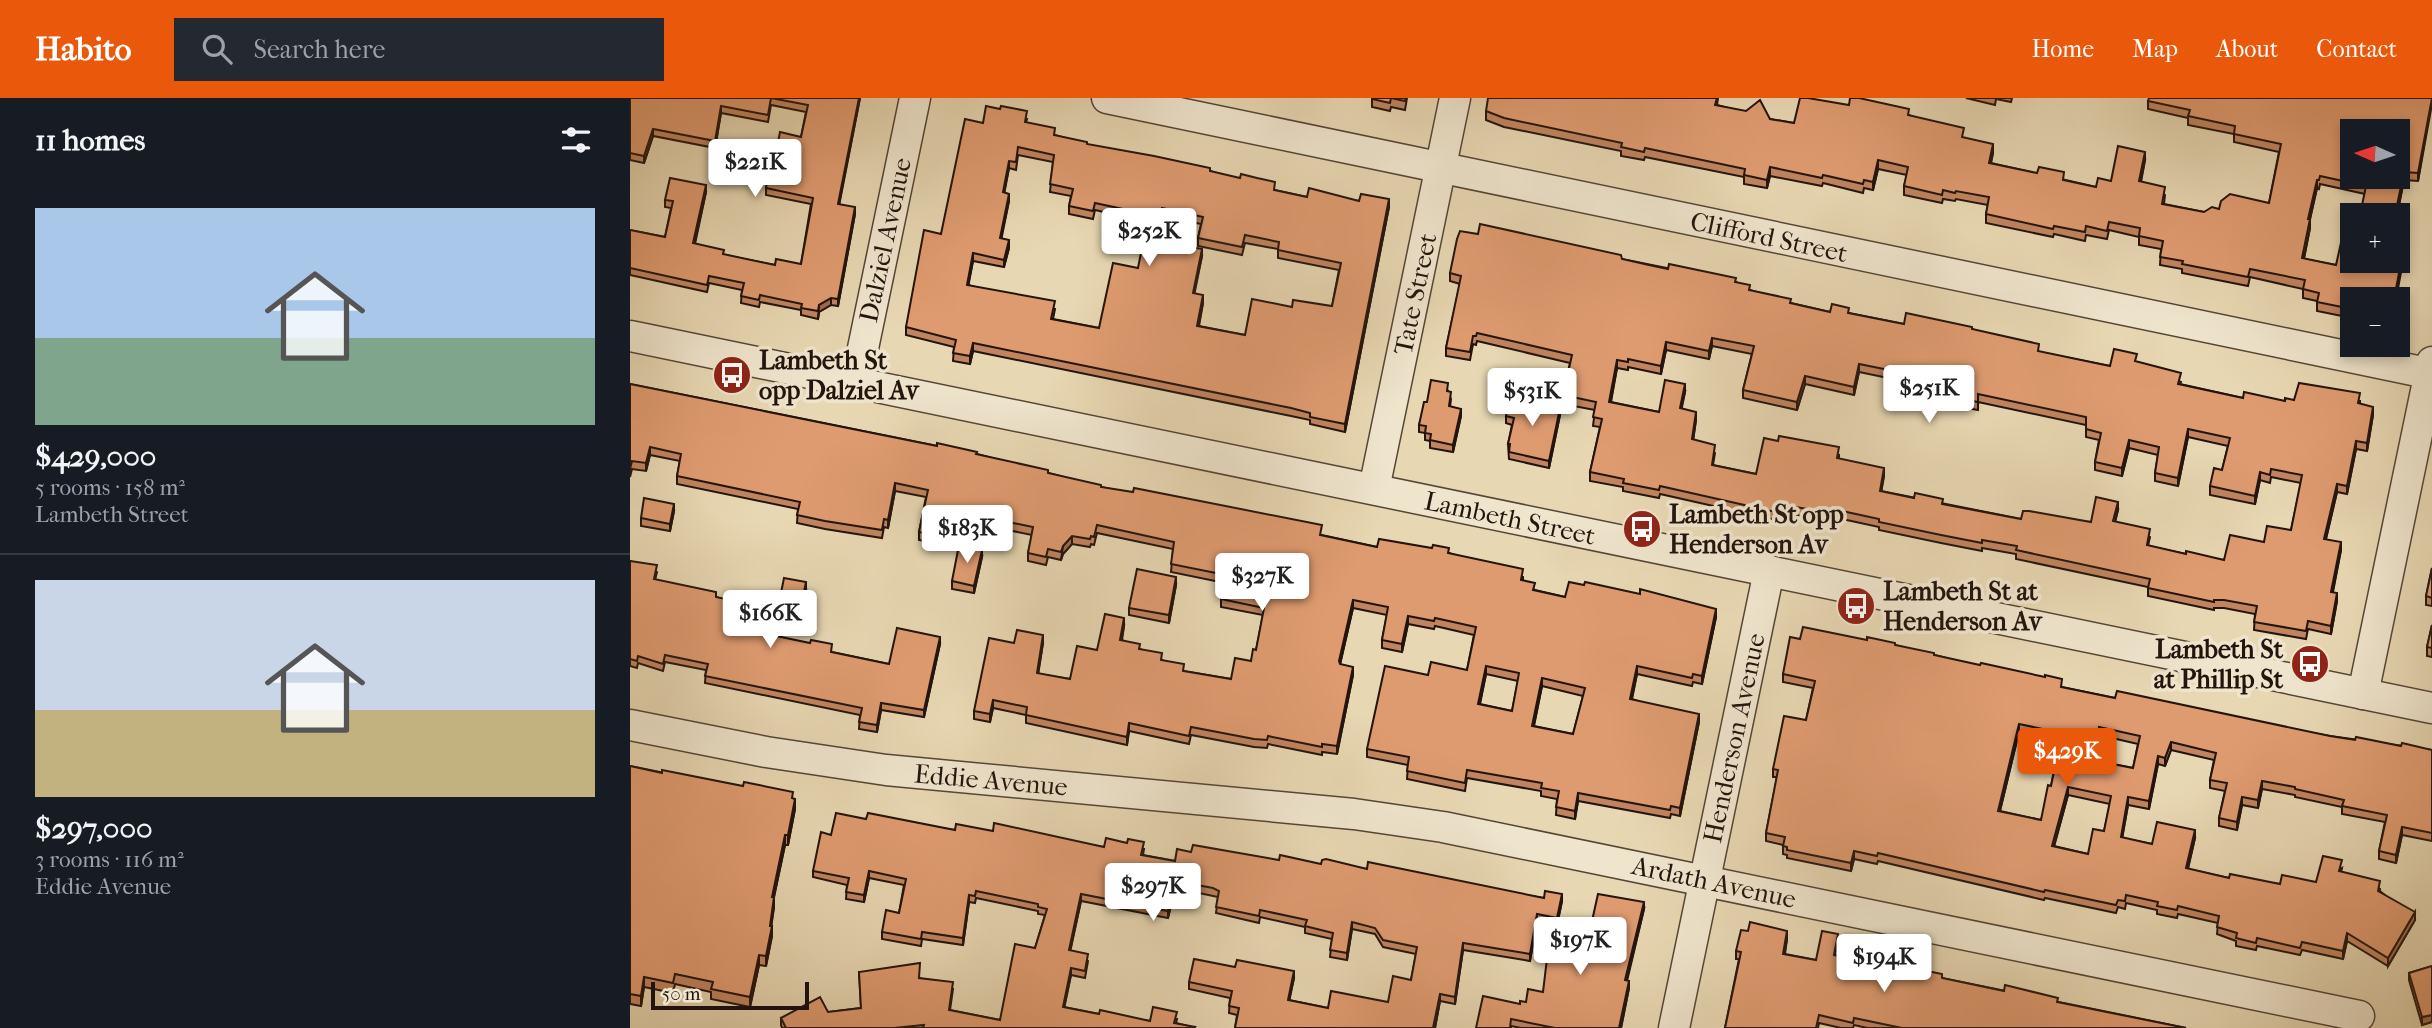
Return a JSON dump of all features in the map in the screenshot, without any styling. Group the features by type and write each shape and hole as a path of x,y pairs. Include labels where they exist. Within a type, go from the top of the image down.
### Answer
{"street":[{"name":"Dalziel Avenue","path":"856,382 915,98"},
{"name":"Clifford Street","path":"1107,98 1610,204 2431,370"},
{"name":"Tate Street","path":"1374,489 1455,98"},
{"name":"Lambeth Street","path":"630,336 2432,708"},
{"path":"2363,694 2431,370"},
{"name":"Henderson Avenue","path":"1674,1028 1769,571"},
{"name":"Eddie Avenue","path":"630,725 766,752 886,770 1354,814"},
{"name":"Ardath Avenue","path":"1354,814 1443,827 2360,1016"}],"building":[{"path":"630,98 771,98 768,115 721,106 715,141 653,129 644,156 630,153"},
{"path":"771,98 859,98 838,204 855,207 838,299 831,298 819,305 818,311 801,308 802,304 760,295 759,300 741,296 744,283 709,276 707,285 630,268 630,230 665,237 673,201 665,200 670,178 706,185 693,243 724,250 723,254 775,265 776,259 801,264 813,198 766,188 769,172 772,173 780,132 801,137 808,105"},
{"path":"1372,98 1391,98 1390,103"},
{"path":"1488,98 1717,98 1715,105 1746,111 1760,100 1770,119 1794,123 1800,98 1849,105 1850,98 1859,98 1909,109 1908,115 1964,128 1962,137 1993,144 1989,163 2037,173 2039,167 2064,172 2063,180 2096,187 2098,178 2111,181 2118,146 2145,152 2139,181 2165,187 2162,204 2204,212 2212,207 2219,209 2221,201 2230,194 2269,203 2281,144 2234,134 2235,126 2188,116 2190,110 2148,101 2149,98 2432,98 2418,173 2410,172 2410,119 2340,119 2340,180 2320,176 2317,180 2302,258 2336,265 2340,247 2340,273 2399,273 2396,287 2340,287 2340,307 2317,302 2319,293 2303,289 2305,280 2250,269 2248,277 2160,257 2163,241 2139,236 2140,228 2109,222 2107,231 2086,226 2085,232 2054,226 2053,229 1986,214 1989,197 1943,190 1942,195 1904,186 1908,167 1878,160 1873,182 1864,180 1863,184 1770,167 1767,180 1744,175 1745,169 1645,148 1644,152 1621,147 1622,143 1504,118 1486,111"},
{"path":"986,106 1000,109 1001,106 1027,111 1025,122 1055,128 1054,135 1210,168 1210,171 1240,178 1241,174 1275,182 1274,190 1307,197 1309,188 1359,201 1361,194 1389,199 1345,424 1310,417 1310,413 1291,408 973,343 970,356 953,353 956,340 906,327 924,230 941,234 965,119 983,123","holes":["1018,147 1054,155 1050,184 1073,189 1069,206 1093,211 1095,203 1160,217 1162,208 1203,217 1198,238 1242,247 1245,235 1279,242 1278,250 1341,263 1332,306 1293,300 1292,307 1252,299 1245,335 1197,326 1203,295 1193,293 1202,249 1144,238 1138,268 1113,263 1099,328 1051,319 1055,301 967,285 973,253 1004,260 1009,240 1000,238 1009,194 1003,192 1009,161 1016,162"]},
{"path":"2365,189 2400,189 2398,203 2362,203"},
{"path":"1480,224 1621,255 1622,259 1649,265 1668,269 1669,264 1736,278 1735,282 1750,285 1749,290 1791,299 1790,303 1830,312 1832,304 1849,308 1848,313 1904,324 1906,313 2039,344 2038,351 2110,366 2114,349 2137,354 2135,361 2181,373 2178,384 2243,398 2244,392 2285,401 2285,398 2294,400 2299,383 2360,393 2358,403 2373,407 2367,443 2356,441 2347,486 2337,484 2324,539 2341,542 2331,592 2337,593 2331,626 2308,621 2306,631 2254,622 2257,606 2224,600 2214,602 2148,588 2150,579 2016,550 2017,546 1941,535 1842,511 1841,515 1790,506 1782,507 1780,513 1660,486 1659,490 1623,483 1624,479 1590,472 1602,419 1593,417 1596,402 1563,395 1572,355 1477,333 1473,336 1470,352 1446,348 1461,276 1450,273 1457,239 1460,231 1478,234","holes":["1712,338 1754,346 1743,390 1797,402 1805,376 1854,387 1859,364 1894,371 1891,386 1978,402 1978,394 2086,417 2086,429 2101,433 2095,462 2122,468 2129,440 2159,447 2155,473 2178,478 2188,429 2230,438 2222,470 2214,468 2210,486 2255,496 2260,472 2270,475 2271,469 2302,475 2291,530 2267,526 2264,542 2230,535 2224,560 2186,551 2186,554 2147,545 2150,529 2113,521 2118,502 2096,497 2091,522 2029,511 2023,511 2021,519 1942,504 1943,499 1915,493 1914,498 1880,491 1884,468 1837,458 1839,447 1779,436 1778,441 1764,438 1756,474 1712,465 1715,445 1692,439 1696,412 1680,408 1685,384 1665,380 1659,412 1609,402 1617,360 1628,362 1628,359 1661,366 1666,342 1709,351"]},
{"path":"1431,380 1448,383 1447,391 1451,392 1449,406 1461,409 1453,445 1430,440 1431,434 1425,433 1426,426 1419,425"},
{"path":"630,384 937,446 937,443 1048,470 1048,473 1101,487 1133,492 1134,488 1322,525 1320,535 1377,547 1379,539 1432,548 1433,545 1449,548 1448,553 1523,569 1521,580 1535,583 1533,590 1565,597 1569,582 1584,585 1585,582 1640,594 1640,589 1716,609 1702,676 1693,674 1692,678 1637,666 1630,699 1699,714 1680,808 1671,806 1670,810 1578,793 1575,811 1556,807 1559,791 1541,788 1542,783 1467,770 1465,783 1407,771 1409,757 1367,749 1385,666 1428,675 1431,662 1467,670 1476,627 1435,618 1434,621 1408,616 1402,644 1382,640 1388,607 1353,600 1339,661 1340,664 1353,667 1337,746 1322,744 1322,747 1268,736 1267,740 1254,739 1191,727 1189,736 1129,723 1127,737 1026,715 1027,707 993,700 990,714 974,711 989,638 1014,643 1017,630 1043,635 1037,673 1070,679 1077,646 1097,650 1105,614 1124,618 1120,640 1140,644 1139,649 1162,653 1161,660 1184,664 1183,671 1231,679 1235,658 1251,661 1253,649 1256,650 1264,608 1221,599 1226,575 1171,564 1174,542 1097,525 1094,537 1091,536 1090,539 1072,536 1061,552 1048,549 1046,557 1028,553 1033,527 964,513 958,540 919,532 928,490 895,483 888,520 884,519 882,530 797,515 800,502 677,476 681,454 650,447 646,463 632,461 630,469","holes":["1486,666 1519,673 1512,711 1478,704","1542,678 1585,688 1573,734 1532,726"]},
{"path":"1510,397 1560,408 1549,461 1509,452 1508,444 1514,418 1506,416"},
{"path":"644,498 674,504 670,524 641,518"},
{"path":"959,545 982,550 974,586 952,581"},
{"path":"630,561 657,565 654,579 716,592 716,597 758,606 752,631 810,643 811,640 832,644 831,652 889,664 897,628 940,637 924,710 881,703 877,725 859,722 862,708 705,676 708,664 665,655 663,664 638,656 637,661 630,659"},
{"path":"2432,568 2432,598 2426,596"},
{"path":"1137,569 1176,577 1169,615 1129,608"},
{"path":"784,578 806,582 801,607 779,603"},
{"path":"2432,625 2432,648 2427,647"},
{"path":"1803,627 1867,640 1867,637 1980,665 1981,663 2062,679 2061,687 2115,698 2117,691 2330,736 2355,740 2356,737 2401,746 2402,743 2432,750 2432,833 2402,827 2396,855 2379,851 2387,815 2342,806 2344,800 2295,787 2262,781 2258,800 2242,797 2237,822 2219,818 2227,783 2210,780 2216,753 2171,742 2165,758 2158,756 2149,801 2128,797 2121,837 2152,844 2157,822 2195,830 2186,868 2229,878 2230,874 2280,884 2282,875 2316,882 2323,856 2342,860 2339,871 2380,881 2378,891 2415,912 2388,958 2347,933 2343,951 2302,942 2300,948 2257,938 2256,943 2236,938 2237,933 2217,927 2219,916 2178,906 2177,910 2157,906 2158,902 2126,895 2125,901 2118,900 2116,905 2045,890 2044,892 1878,853 1877,856 1854,851 1851,863 1787,850 1787,847 1783,846 1785,837 1766,833 1778,770 1773,769 1784,716 1806,720 1815,681 1783,674 1790,637 1800,639","holes":["2019,724 2062,733 2041,820 1998,811","2099,727 2140,736 2133,768 2092,760","2068,787 2111,796 2104,831 2093,829 2088,854 2052,846"]},
{"path":"630,766 743,786 744,782 793,792 792,798 795,799 788,835 785,835 772,897 772,926 766,956 759,955 750,997 711,989 713,982 675,974 673,983 644,977 641,996 630,994"},
{"path":"836,813 866,819 868,813 955,830 956,824 993,831 994,823 1104,847 1106,838 1127,843 1128,839 1144,842 1141,855 1175,861 1177,849 1191,852 1193,845 1279,860 1280,855 1321,864 1322,860 1326,859 1367,869 1368,862 1544,898 1545,891 1562,894 1557,918 1537,914 1530,954 1463,943 1455,997 1440,994 1433,1028 1235,1028 1239,1008 1229,1006 1232,991 1189,982 1194,959 1235,967 1237,960 1294,971 1288,1000 1328,1008 1331,991 1388,1002 1393,976 1411,980 1417,947 1383,940 1375,928 1352,922 1347,953 1330,950 1333,933 1305,926 1307,920 1260,910 1259,916 1216,907 1219,891 1175,881 1168,911 1081,894 1069,950 1088,954 1085,971 1071,968 1063,1007 1099,1014 1100,1010 1150,1021 1153,1007 1177,1012 1174,1023 1194,1028 923,1028 924,1025 894,1028 786,1028 781,1018 820,997 828,1012 861,1008 859,972 920,963 919,978 953,982 949,1010 1000,1020 1015,944 1035,948 1047,909 1038,907 1038,904 976,891 975,896 969,895 963,938 922,932 921,939 882,932 886,910 899,913 906,879 869,871 864,895 846,892 849,878 813,871 821,832 831,835"},
{"path":"1598,894 1644,902 1625,980 1629,981 1619,1028 1555,1028 1511,1019 1510,1028 1476,1028 1483,996 1520,1004 1520,1001 1526,1002 1528,989 1543,992 1548,950 1584,957"},
{"path":"1750,922 1787,931 1783,954 1816,960 1822,931 1838,934 1834,955 1888,967 1912,971 1913,968 1942,974 1942,978 2004,991 2005,985 2058,998 2057,1002 2186,1028 1902,1028 1854,1018 1853,1023 1819,1015 1816,1028 1725,1028 1741,952 1736,951 1741,930 1748,931"},
{"path":"2432,966 2432,1015 2422,1017 2409,973"}],"place":[{"name":"Lambeth St opp Dalziel Av","path":"732,375"},
{"name":"Lambeth St opp Henderson Av","path":"1642,529"},
{"name":"Lambeth St at Henderson Av","path":"1856,606"},
{"name":"Lambeth St at Phillip St","path":"2310,664"}]}
